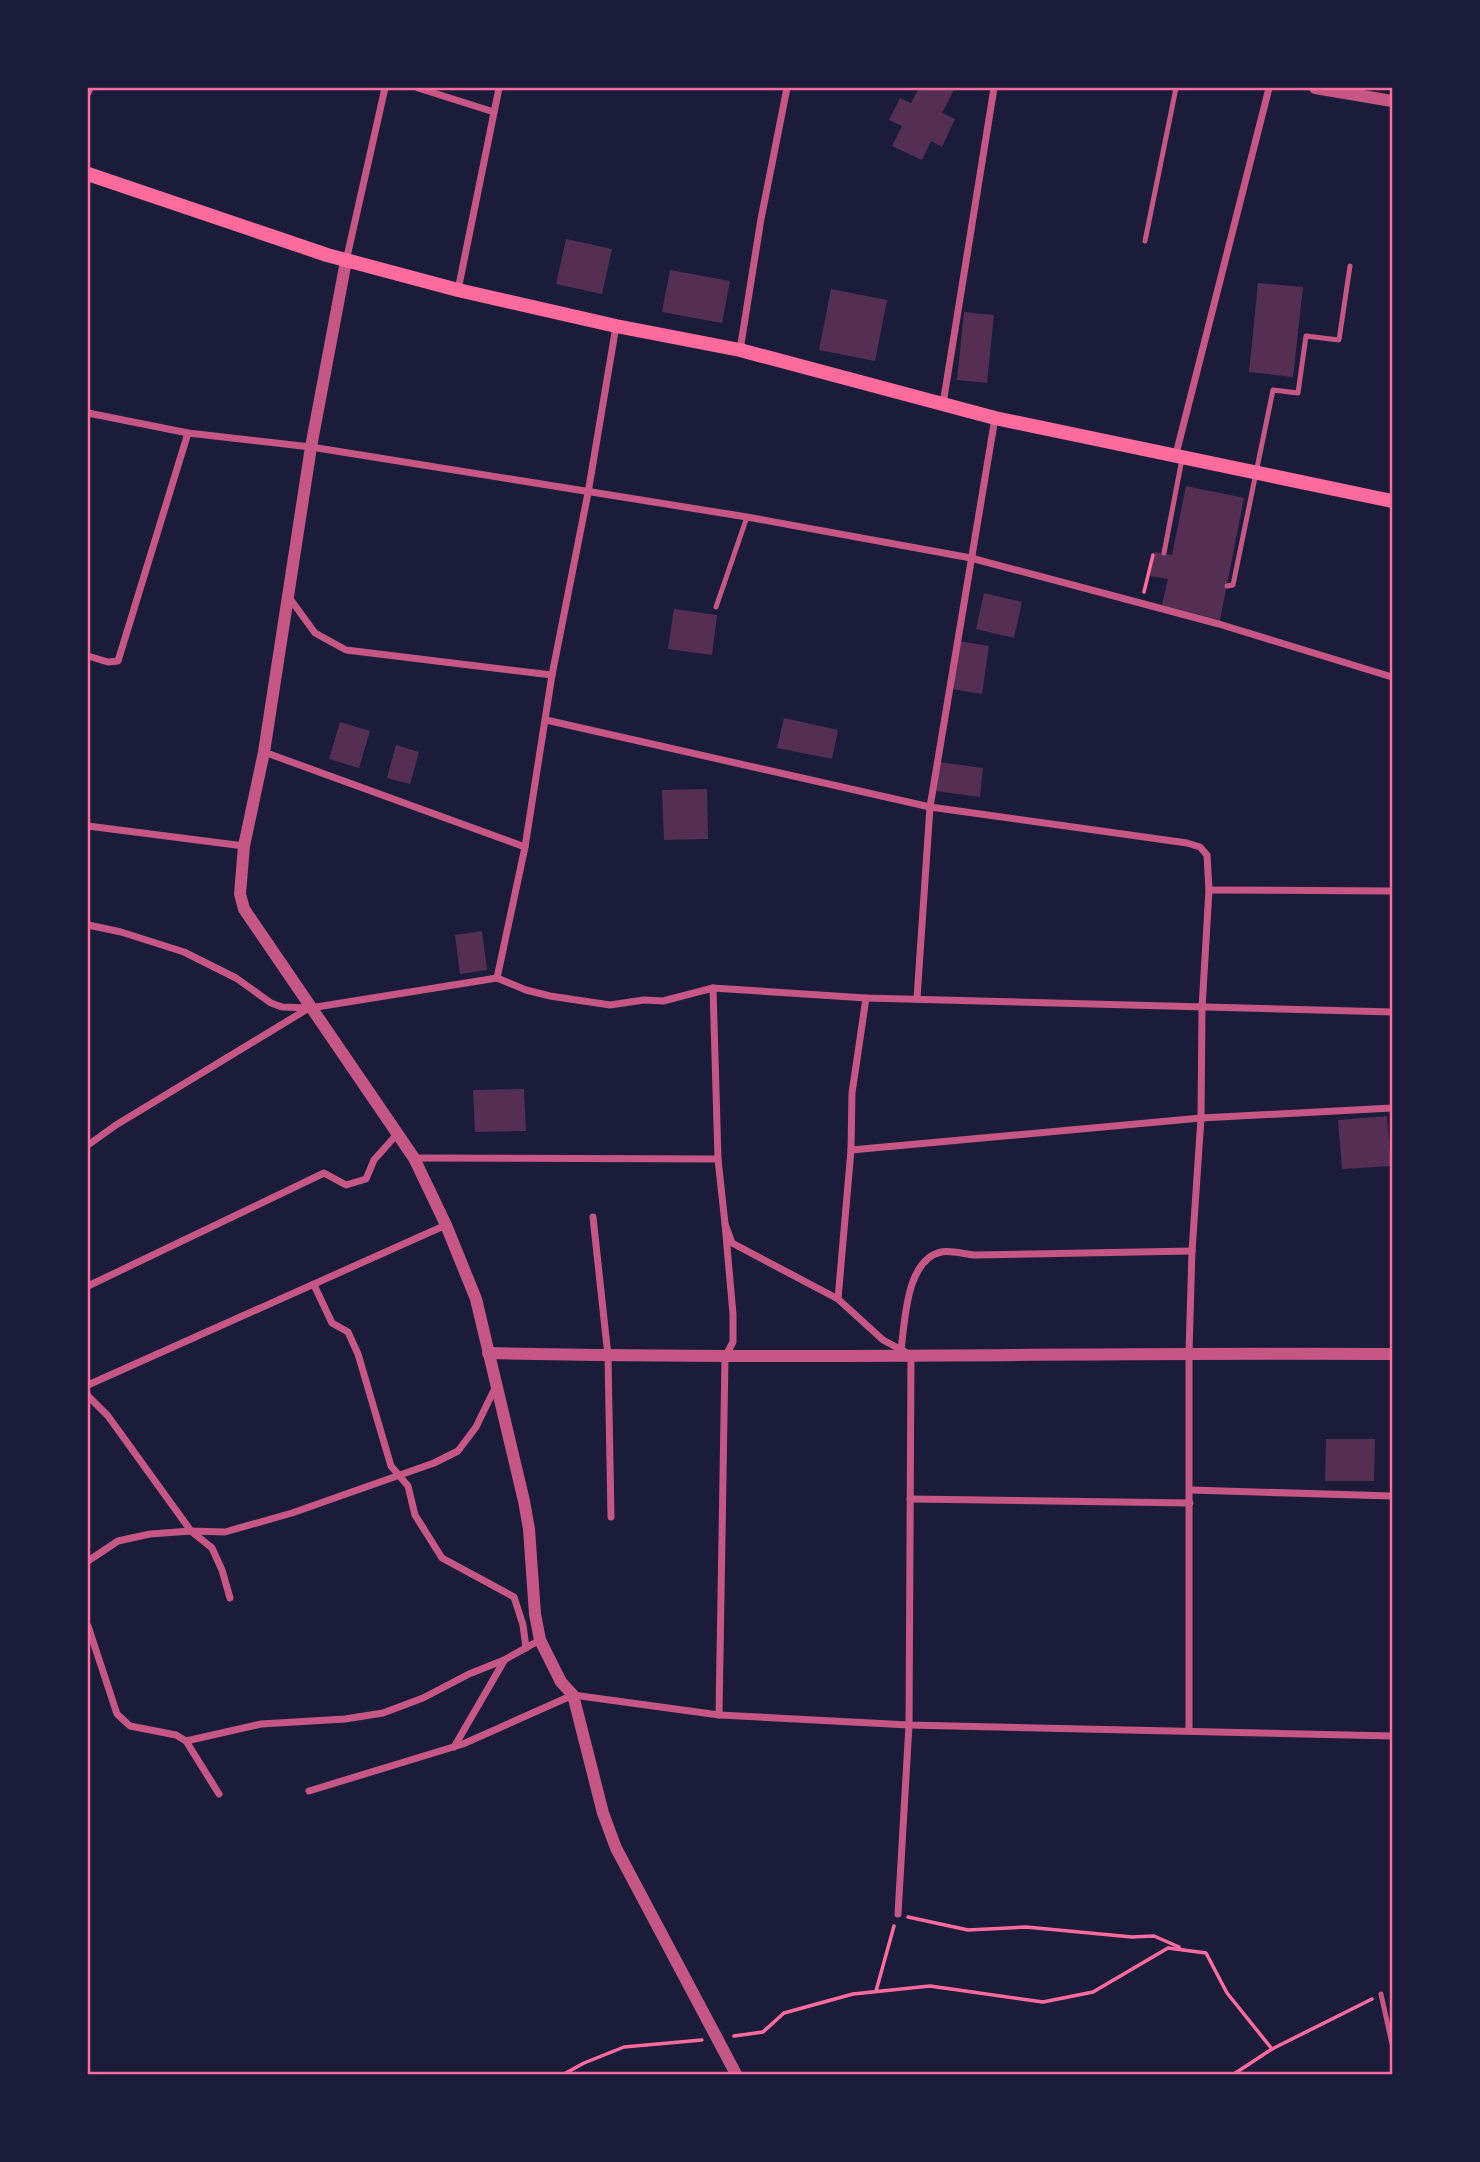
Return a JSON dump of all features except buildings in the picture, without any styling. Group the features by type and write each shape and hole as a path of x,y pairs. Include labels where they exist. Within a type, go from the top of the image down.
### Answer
{"main road":[{"path":"88,174 346,261 458,290 616,326 740,350 995,418 1392,501"}],"street":[{"path":"88,93 89,88"},
{"path":"385,88 346,261 311,447 264,752 244,846 240,894 244,909 398,1132 414,1158 446,1225 475,1299 530,1529 535,1614 540,1640 561,1682 573,1695 603,1813 616,1847 645,1907 736,2074"},
{"path":"418,88 494,112"},
{"path":"458,290 499,88"},
{"path":"740,350 761,219 787,88"},
{"path":"943,405 994,88"},
{"path":"1179,455 1269,88"},
{"path":"1315,88 1392,102"},
{"path":"497,978 525,847 552,675 588,493 616,326"},
{"path":"88,413 188,433 311,447 747,517 971,558 1219,624 1392,677"},
{"path":"917,998 930,807 995,418"},
{"path":"88,656 108,662 118,661 188,433"},
{"path":"288,596 315,633 346,650 552,675"},
{"path":"546,720 930,807 1187,842 1200,847 1207,855 1209,890 1202,1008 1201,1118 1192,1251 1189,1352 1189,1730"},
{"path":"264,752 525,847"},
{"path":"88,826 244,846"},
{"path":"1209,890 1392,891"},
{"path":"88,925 121,932 184,952 236,978 271,1003 282,1007 310,1008 497,978 538,993 610,1005 644,1000 663,1001 713,988 866,998 1392,1012"},
{"path":"713,988 718,1159 733,1314 733,1342 726,1357 719,1715"},
{"path":"838,1299 851,1150 852,1093 866,998"},
{"path":"88,1145 116,1125 310,1008"},
{"path":"851,1150 1201,1118 1392,1108"},
{"path":"88,1286 324,1174 346,1185 366,1179 374,1160 398,1132"},
{"path":"414,1158 718,1159"},
{"path":"593,1217 608,1356 611,1517"},
{"path":"726,1224 732,1243 838,1299 883,1340 906,1352"},
{"path":"88,1385 446,1225"},
{"path":"898,1914 909,1725 910,1499 906,1352 915,1275 922,1261 942,1252 974,1255 1192,1251"},
{"path":"314,1285 332,1323 348,1332 358,1354 391,1466 408,1486 415,1515 442,1558 514,1597 523,1625 526,1648"},
{"path":"488,1353 726,1357 906,1352 1392,1353"},
{"path":"88,1561 118,1541 150,1534 225,1532 292,1513 434,1463 458,1451 476,1427 496,1385"},
{"path":"88,1396 108,1416 191,1531 212,1548 230,1598"},
{"path":"1190,1490 1392,1496"},
{"path":"910,1499 1190,1503"},
{"path":"88,1626 117,1714 130,1726 176,1735 186,1741 219,1794"},
{"path":"186,1741 261,1724 345,1719 383,1713 423,1698 540,1640"},
{"path":"454,1747 504,1660"},
{"path":"309,1791 454,1747 573,1695 719,1715 909,1725 1392,1736"}],"lane":[{"path":"1145,241 1175,88"},
{"path":"1227,586 1233,585 1273,390 1298,393 1306,335 1339,340 1350,267"},
{"path":"1164,553 1179,455"},
{"path":"716,607 747,517"},
{"path":"1381,1994 1392,2044"}],"path":[{"path":"876,1991 898,1914 968,1930 1026,1927 1132,1937 1154,1936 1185,1950"},
{"path":"564,2074 624,2047 763,2032 784,2013 853,1994 930,1986 1043,2001 1093,1992 1168,1948 1206,1953 1227,1993 1272,2049"},
{"path":"1234,2074 1272,2049 1381,1994"}]}
